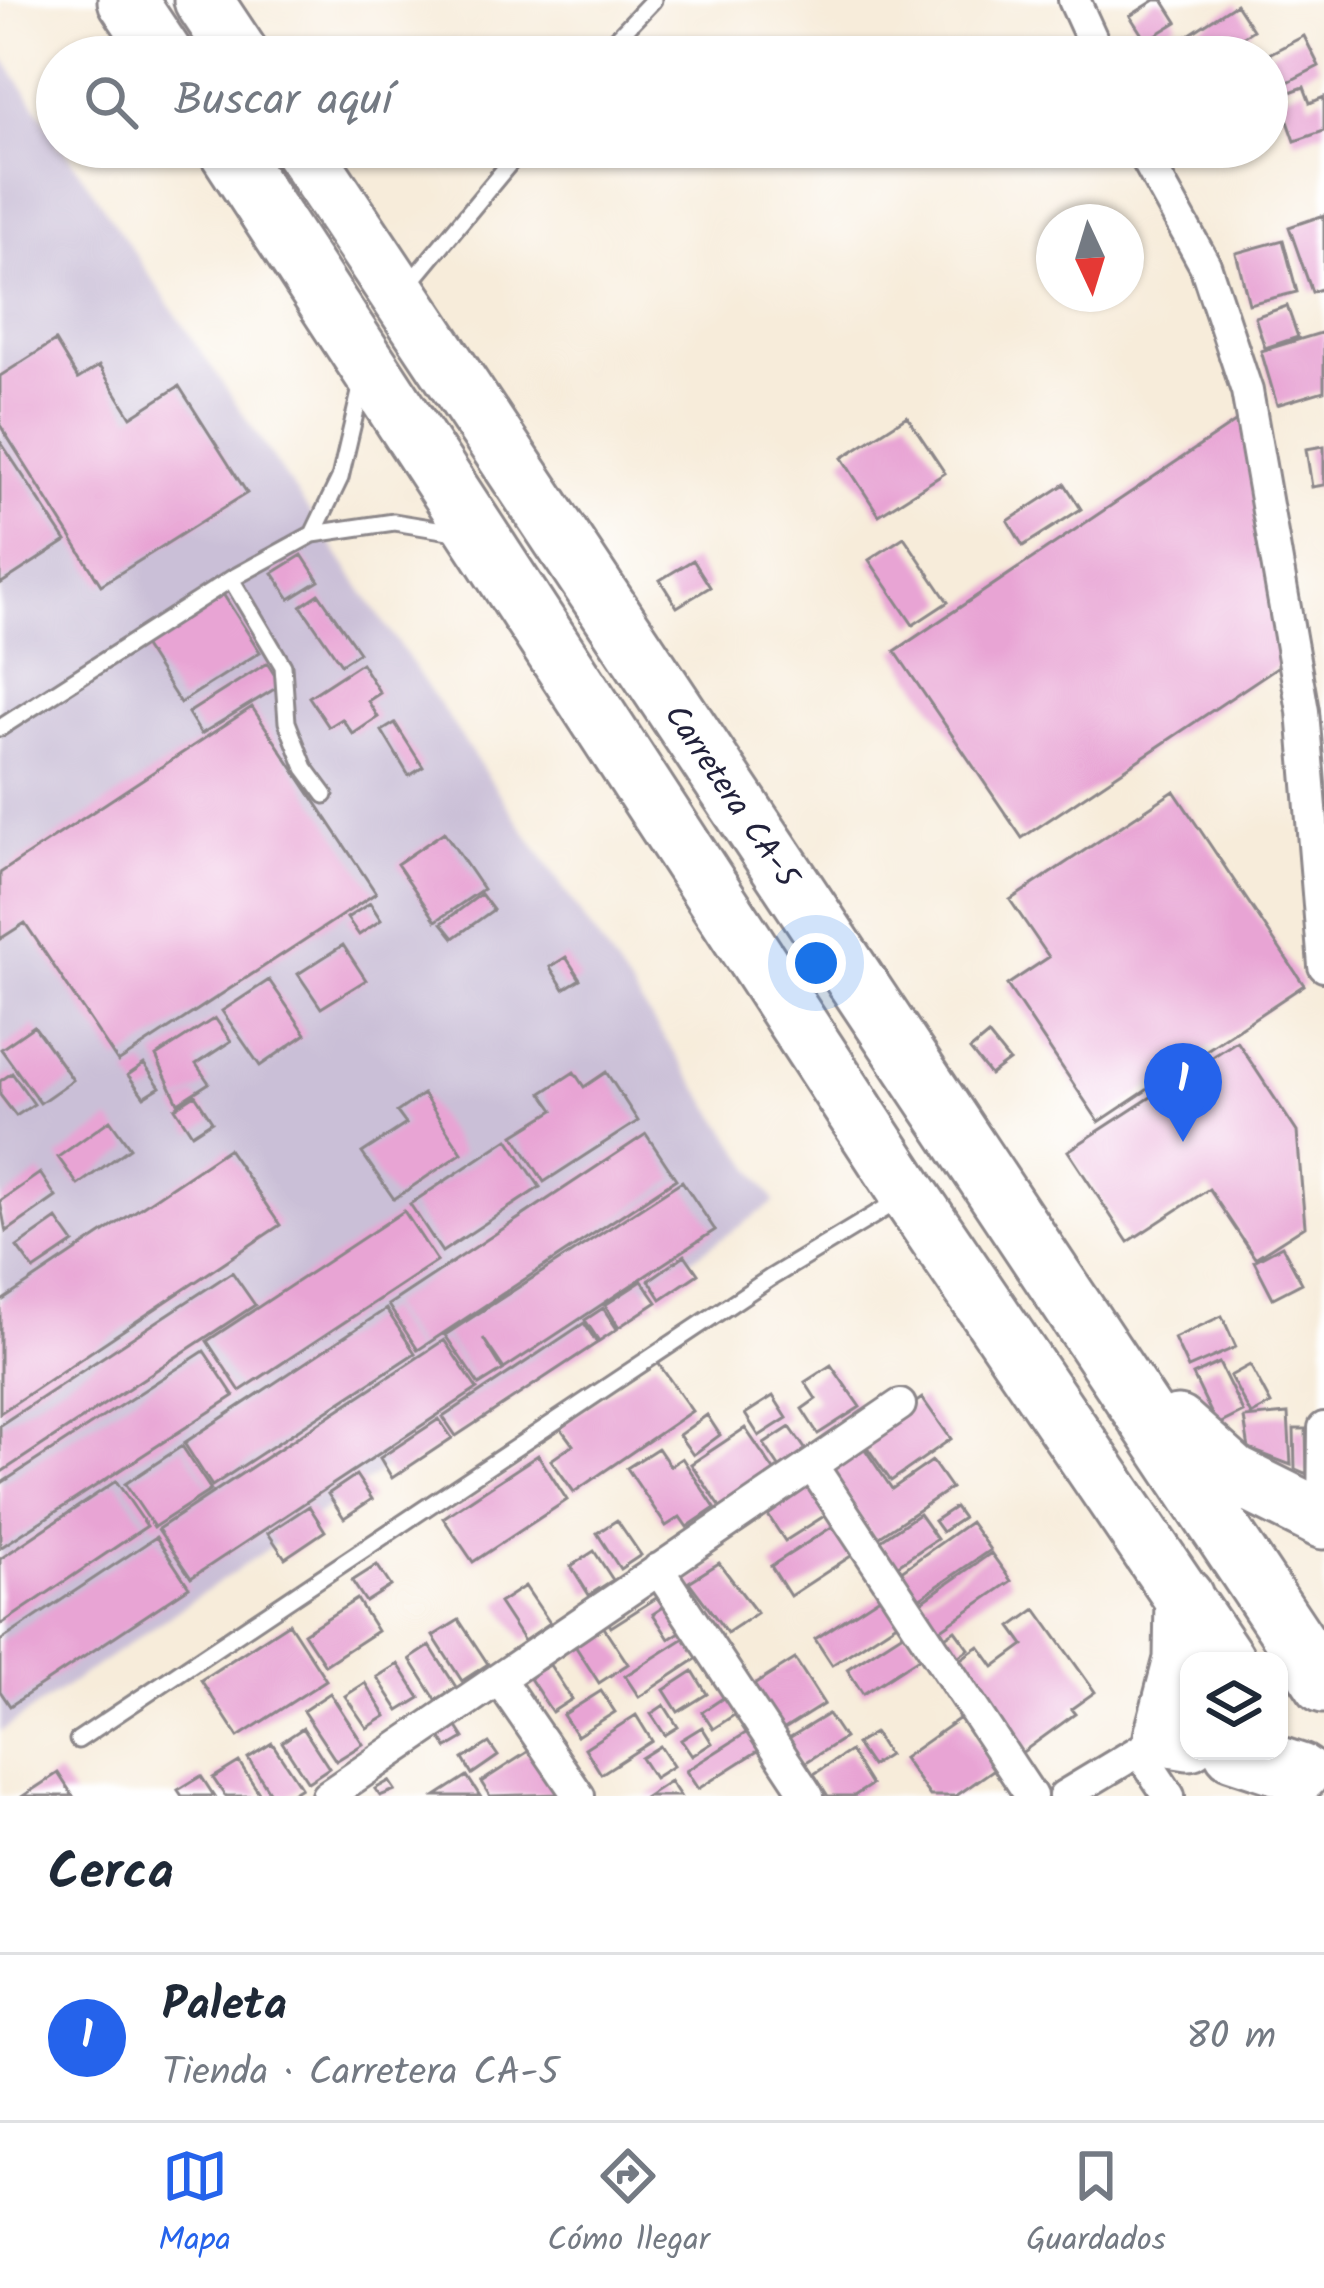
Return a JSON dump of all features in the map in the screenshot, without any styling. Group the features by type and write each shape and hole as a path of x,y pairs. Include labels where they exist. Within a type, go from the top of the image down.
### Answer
{"highway":[{"path":"127,0 151,36"},
{"path":"202,0 227,36"},
{"name":"Carretera CA-5","path":"240,168 909,1194 1220,1652"},
{"name":"Carretera CA-5","path":"315,168 1308,1660"},
{"path":"1104,1351 1201,1449 1234,1474 1323,1520"},
{"path":"1170,1737 1183,1660 1184,1598"},
{"path":"1264,1760 1298,1770"}],"street":[{"path":"1074,0 1090,36"},
{"path":"1151,168 1204,266 1247,391 1317,763 1324,966"},
{"path":"327,1796 364,1786 500,1679 900,1405"},
{"path":"1323,1520 1324,1428"},
{"path":"813,1467 1031,1796"},
{"path":"658,1569 808,1796"},
{"path":"500,1679 579,1796"},
{"path":"1064,1796 1170,1737"},
{"path":"1169,1796 1170,1737"}],"lane":[{"path":"619,36 653,0"},
{"path":"400,296 506,168"},
{"path":"313,534 340,478 367,357"},
{"path":"0,728 231,579 313,534 394,523 436,525 488,542"},
{"path":"231,579 283,666 287,722 305,769 325,795"},
{"path":"78,1740 770,1278 909,1194"}],"shaded area":[{"path":"0,53 36,107 36,168 77,168 775,1202 0,1732"}],"building":[{"path":"1163,0 1177,22 1154,36 1143,36 1130,16"},
{"path":"1236,4 1253,30 1244,36 1187,36"},
{"path":"1304,36 1319,66 1288,82 1288,44"},
{"path":"1304,87 1310,103 1324,97 1324,131 1295,141 1288,121 1288,93"},
{"path":"1324,215 1324,288 1312,292 1289,227"},
{"path":"1283,240 1297,292 1249,304 1236,253"},
{"path":"1287,306 1298,337 1265,348 1255,317"},
{"path":"1324,332 1324,391 1277,405 1261,351"},
{"path":"55,341 78,379 99,366 131,417 179,386 247,493 101,585 0,425 0,376"},
{"path":"907,416 945,473 879,515 842,458"},
{"path":"1244,416 1292,657 1022,838 895,651"},
{"path":"0,441 66,541 0,584"},
{"path":"1324,446 1324,485 1312,487 1306,449"},
{"path":"1065,484 1081,509 1023,546 1008,521"},
{"path":"904,537 948,602 913,625 869,560"},
{"path":"302,555 319,581 290,599 273,573"},
{"path":"693,560 710,587 677,607 660,580"},
{"path":"223,594 260,652 180,703 143,645"},
{"path":"319,594 359,652 341,664 301,606"},
{"path":"267,663 281,685 201,734 188,713"},
{"path":"361,663 380,693 368,701 378,717 353,734 342,719 329,727 309,697"},
{"path":"252,707 376,893 118,1062 25,923 0,939 0,873"},
{"path":"395,723 423,767 409,776 382,731"},
{"path":"1174,791 1304,985 1099,1122 1007,985 1049,957 1010,900"},
{"path":"444,832 483,889 436,921 397,864"},
{"path":"481,894 493,910 454,938 442,923"},
{"path":"370,903 381,920 359,935 347,918"},
{"path":"343,945 366,980 321,1008 298,974"},
{"path":"566,957 580,979 564,989 550,967"},
{"path":"269,980 306,1034 260,1066 222,1011"},
{"path":"215,1018 231,1041 196,1064 209,1083 178,1103 156,1056"},
{"path":"34,1026 73,1080 40,1103 1,1049"},
{"path":"988,1035 1009,1061 990,1075 970,1050"},
{"path":"1237,1041 1297,1132 1305,1226 1255,1258 1209,1189 1128,1242 1068,1151"},
{"path":"144,1064 160,1087 144,1097 128,1075"},
{"path":"574,1072 584,1087 606,1072 638,1121 544,1182 514,1135 554,1110 542,1093"},
{"path":"12,1073 34,1104 16,1116 0,1095 0,1081"},
{"path":"423,1094 462,1153 394,1199 362,1153 406,1124 397,1112"},
{"path":"195,1095 212,1121 192,1134 175,1108"},
{"path":"110,1120 130,1148 78,1185 58,1157"},
{"path":"646,1134 676,1179 418,1350 388,1305"},
{"path":"508,1139 540,1187 442,1252 410,1204"},
{"path":"228,1149 280,1225 0,1413 0,1302"},
{"path":"40,1173 56,1197 6,1232 0,1201"},
{"path":"682,1181 715,1230 504,1369 483,1338 503,1370 479,1385 445,1335"},
{"path":"404,1211 437,1261 240,1391 207,1341"},
{"path":"57,1219 74,1243 34,1270 17,1247"},
{"path":"1282,1246 1302,1283 1273,1298 1254,1261"},
{"path":"685,1255 698,1274 661,1299 649,1280"},
{"path":"232,1272 255,1305 0,1473 0,1425"},
{"path":"642,1281 657,1302 619,1327 605,1305"},
{"path":"603,1308 617,1329 599,1341 585,1320"},
{"path":"386,1309 415,1353 212,1486 184,1443"},
{"path":"1222,1316 1236,1347 1188,1368 1174,1338"},
{"path":"584,1323 597,1343 456,1436 443,1417"},
{"path":"444,1340 477,1389 191,1578 158,1529"},
{"path":"204,1351 234,1396 0,1548 0,1484"},
{"path":"656,1360 692,1411 574,1492 551,1460 573,1445 559,1426"},
{"path":"1219,1363 1243,1412 1217,1425 1193,1375"},
{"path":"831,1365 860,1407 818,1434 802,1409 816,1399 805,1382"},
{"path":"1250,1365 1271,1404 1251,1415 1230,1376"},
{"path":"773,1396 787,1418 759,1436 745,1414"},
{"path":"922,1398 951,1439 891,1481 862,1440"},
{"path":"1288,1414 1291,1465 1249,1449 1244,1418"},
{"path":"707,1415 720,1435 693,1455 679,1435"},
{"path":"439,1419 452,1438 392,1478 380,1458"},
{"path":"790,1427 808,1453 782,1471 764,1444"},
{"path":"745,1428 775,1472 721,1508 691,1464"},
{"path":"1294,1429 1306,1429 1307,1474 1295,1469"},
{"path":"860,1442 892,1489 932,1461 951,1488 874,1540 824,1466"},
{"path":"182,1446 211,1490 154,1527 125,1484"},
{"path":"658,1448 670,1466 682,1458 715,1508 687,1527 680,1517 666,1526 627,1468"},
{"path":"538,1455 567,1500 473,1562 443,1518"},
{"path":"356,1475 372,1499 344,1518 328,1494"},
{"path":"116,1481 147,1526 0,1625 0,1559"},
{"path":"813,1482 832,1511 785,1541 766,1512"},
{"path":"309,1506 325,1531 285,1558 268,1533"},
{"path":"955,1507 963,1518 942,1532 934,1521"},
{"path":"919,1514 937,1539 895,1567 878,1542"},
{"path":"617,1520 641,1555 620,1569 597,1533"},
{"path":"841,1521 860,1550 790,1596 771,1566"},
{"path":"970,1522 990,1550 916,1601 897,1574"},
{"path":"156,1537 189,1587 10,1706 0,1691 0,1641"},
{"path":"594,1551 613,1580 589,1595 571,1566"},
{"path":"991,1553 1011,1581 937,1632 918,1604"},
{"path":"719,1563 757,1613 727,1633 689,1582"},
{"path":"377,1565 391,1586 366,1602 352,1581"},
{"path":"653,1583 661,1595 611,1627 604,1615"},
{"path":"525,1586 550,1623 524,1641 499,1603"},
{"path":"883,1595 900,1621 832,1665 815,1639"},
{"path":"357,1599 377,1631 325,1665 304,1633"},
{"path":"671,1602 688,1627 669,1639 653,1614"},
{"path":"1036,1609 1095,1692 1071,1709 1075,1714 1020,1754 955,1663 979,1646 994,1667 1024,1645 1011,1627"},
{"path":"459,1620 488,1664 462,1681 433,1636"},
{"path":"289,1623 326,1680 238,1737 201,1680"},
{"path":"601,1623 628,1664 599,1683 572,1641"},
{"path":"955,1630 969,1649 950,1662 936,1643"},
{"path":"906,1631 922,1656 863,1694 847,1669"},
{"path":"686,1637 699,1657 639,1697 625,1676"},
{"path":"430,1646 456,1687 436,1700 410,1659"},
{"path":"795,1659 824,1704 778,1733 749,1688"},
{"path":"398,1664 420,1698 399,1711 377,1677"},
{"path":"550,1665 572,1699 552,1712 529,1677"},
{"path":"693,1671 707,1694 678,1712 664,1690"},
{"path":"365,1683 386,1716 367,1728 345,1696"},
{"path":"601,1691 615,1712 577,1736 563,1715"},
{"path":"330,1693 363,1744 336,1761 303,1711"},
{"path":"729,1694 740,1711 713,1729 702,1712"},
{"path":"664,1705 678,1727 665,1735 651,1714"},
{"path":"828,1714 844,1738 800,1766 784,1741"},
{"path":"636,1715 652,1741 601,1774 585,1748"},
{"path":"960,1718 996,1768 956,1796 930,1796 903,1758"},
{"path":"455,1724 464,1738 447,1748 439,1735"},
{"path":"702,1727 712,1743 692,1756 681,1740"},
{"path":"303,1728 329,1768 308,1782 282,1742"},
{"path":"749,1731 761,1749 698,1789 686,1771"},
{"path":"874,1733 888,1755 871,1766 856,1744"},
{"path":"272,1743 301,1787 287,1796 272,1796 248,1758"},
{"path":"489,1743 498,1756 472,1774 463,1759"},
{"path":"660,1746 673,1766 654,1778 641,1758"},
{"path":"532,1749 562,1794 490,1796 481,1782"},
{"path":"850,1751 871,1785 854,1796 828,1796 814,1774"},
{"path":"239,1762 261,1796 225,1796 213,1778"},
{"path":"58,1773 73,1796 23,1796"},
{"path":"201,1776 214,1796 182,1796 178,1790"},
{"path":"467,1776 480,1796 436,1796"},
{"path":"389,1781 395,1790 380,1796 375,1789"},
{"path":"670,1781 680,1796 647,1796"}],"place":[{"name":"Paleta","path":"1183,1142"}]}
